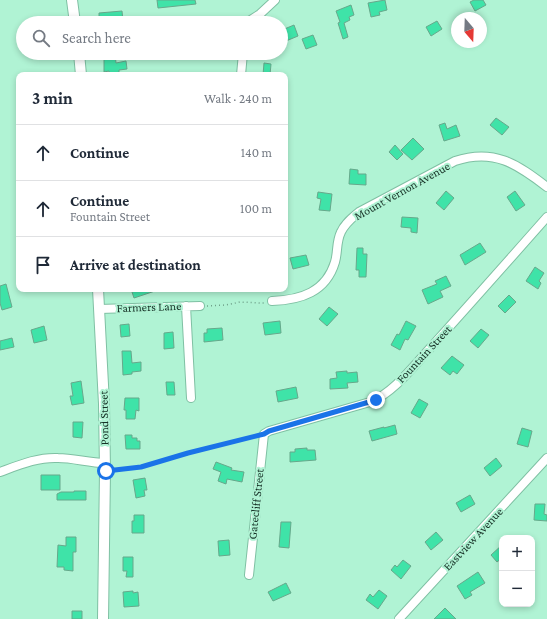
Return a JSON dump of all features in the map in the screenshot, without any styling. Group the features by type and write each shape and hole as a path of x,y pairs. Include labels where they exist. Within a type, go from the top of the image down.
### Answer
{"street":[{"path":"72,0 75,16"},
{"path":"257,16 275,0"},
{"path":"80,60 81,72"},
{"path":"241,72 242,60"},
{"name":"Mount Vernon Avenue","path":"272,301 294,299 320,287 328,279 332,272 337,243 347,222 359,212 455,161 472,157 499,158 522,169 547,187"},
{"name":"Fountain Street","path":"264,434 269,431 370,402 383,396 470,305 547,217"},
{"name":"Pond Street","path":"98,292 104,404 105,467 103,619"},
{"path":"186,306 191,398"},
{"name":"Farmers Lane","path":"99,309 200,306"},
{"name":"Gatecliff Street","path":"249,575 264,434"},
{"path":"0,472 29,462 52,458 94,463 105,467"},
{"name":"Eastview Avenue","path":"399,619 547,458"}],"path":[{"path":"200,306 226,305 240,302 260,304 272,301"},
{"path":"105,467 141,467 146,464 264,434"}],"building":[{"path":"157,0 195,0 196,4 158,8"},
{"path":"385,0 387,10 379,12 380,15 371,17 368,3"},
{"path":"474,0 483,0 486,5 475,11 470,2"},
{"path":"351,5 354,15 349,17 350,20 344,23 348,37 343,39 338,23 340,22 336,11"},
{"path":"122,11 122,16 99,16 99,13"},
{"path":"437,21 442,29 431,36 426,27"},
{"path":"294,25 298,36 288,40 288,28"},
{"path":"313,35 317,45 306,49 302,39"},
{"path":"104,60 116,60 116,63 126,61 127,69 119,70 119,72 104,72"},
{"path":"264,63 271,64 270,72 263,72"},
{"path":"496,118 509,127 502,135 490,125"},
{"path":"445,123 447,129 456,125 460,136 444,141 439,125"},
{"path":"413,138 424,149 412,160 401,150"},
{"path":"395,145 403,154 397,160 389,152"},
{"path":"350,169 358,170 358,174 366,174 366,185 349,184"},
{"path":"446,191 454,198 444,210 436,203"},
{"path":"515,191 525,205 516,211 507,197"},
{"path":"318,192 332,194 330,211 319,210 321,199 317,198"},
{"path":"402,217 418,218 417,233 411,232 411,228 401,227"},
{"path":"480,243 486,252 465,265 460,255"},
{"path":"357,248 363,248 363,254 367,254 366,277 359,277 359,270 356,270"},
{"path":"306,255 309,265 293,269 290,258"},
{"path":"535,267 544,273 539,281 541,283 538,289 526,281"},
{"path":"446,276 451,286 440,291 443,297 428,304 422,290 437,284 435,281"},
{"path":"6,284 12,307 2,310 0,303 0,286"},
{"path":"132,292 152,292 134,298"},
{"path":"509,295 516,302 505,313 498,306"},
{"path":"329,307 338,314 327,326 319,319"},
{"path":"280,321 281,333 265,335 263,323"},
{"path":"406,321 416,326 408,340 405,339 400,350 391,345 397,334 399,335"},
{"path":"129,324 130,336 121,337 120,325"},
{"path":"44,326 47,340 34,343 31,330"},
{"path":"222,328 223,340 204,342 204,333 207,333 207,329"},
{"path":"481,329 489,335 478,348 470,341"},
{"path":"173,332 174,348 164,349 164,333"},
{"path":"12,338 14,347 0,350 0,341"},
{"path":"122,351 131,351 132,363 141,362 141,371 123,375"},
{"path":"452,356 464,365 457,374 453,371 450,375 441,368"},
{"path":"347,371 347,373 357,372 358,382 347,383 348,388 330,389 330,379 337,378 336,372"},
{"path":"81,381 84,403 72,405 70,396 73,396 71,383"},
{"path":"166,382 174,382 175,395 167,395"},
{"path":"296,387 298,398 278,402 276,391"},
{"path":"125,398 139,398 139,411 136,410 135,419 126,419 126,410 124,410"},
{"path":"419,399 428,404 420,418 411,413"},
{"path":"73,422 83,422 82,438 73,437"},
{"path":"395,425 397,434 372,441 369,431"},
{"path":"522,428 532,431 528,447 517,444"},
{"path":"125,435 132,435 132,438 137,438 137,441 140,441 140,449 126,449"},
{"path":"307,448 307,450 315,450 316,460 290,462 290,452 295,452 295,449"},
{"path":"496,458 502,466 490,476 484,468"},
{"path":"216,462 232,468 231,470 244,472 242,482 227,479 226,484 218,481 221,472 213,469"},
{"path":"41,475 60,475 60,490 41,490"},
{"path":"145,478 147,490 144,490 145,496 136,498 133,480"},
{"path":"86,491 86,500 57,500 57,494 61,492"},
{"path":"470,495 475,504 461,512 456,503"},
{"path":"535,504 545,504 544,514 547,515 547,521 534,520"},
{"path":"134,515 144,515 144,533 132,533 132,521 134,521"},
{"path":"281,522 291,522 289,548 279,547"},
{"path":"436,532 443,540 431,550 425,542"},
{"path":"66,537 76,537 76,552 73,552 73,571 64,570 64,567 57,567 58,545 66,546"},
{"path":"229,540 230,555 219,556 218,541"},
{"path":"499,548 499,560 497,562 491,555"},
{"path":"123,557 133,557 133,577 126,577 127,571 123,571"},
{"path":"403,560 411,566 401,579 391,570 395,565 397,567"},
{"path":"478,572 485,583 470,592 472,595 465,599 457,586"},
{"path":"286,583 291,593 273,601 268,592"},
{"path":"379,590 387,596 378,609 366,600 370,594 373,597"},
{"path":"133,591 133,593 138,592 139,606 124,607 123,592"},
{"path":"445,608 456,619 434,619"},
{"path":"72,611 82,611 82,619 72,619"}],"route":[{"path":"106,471 141,467 146,464 264,434 269,431 376,400"}]}
